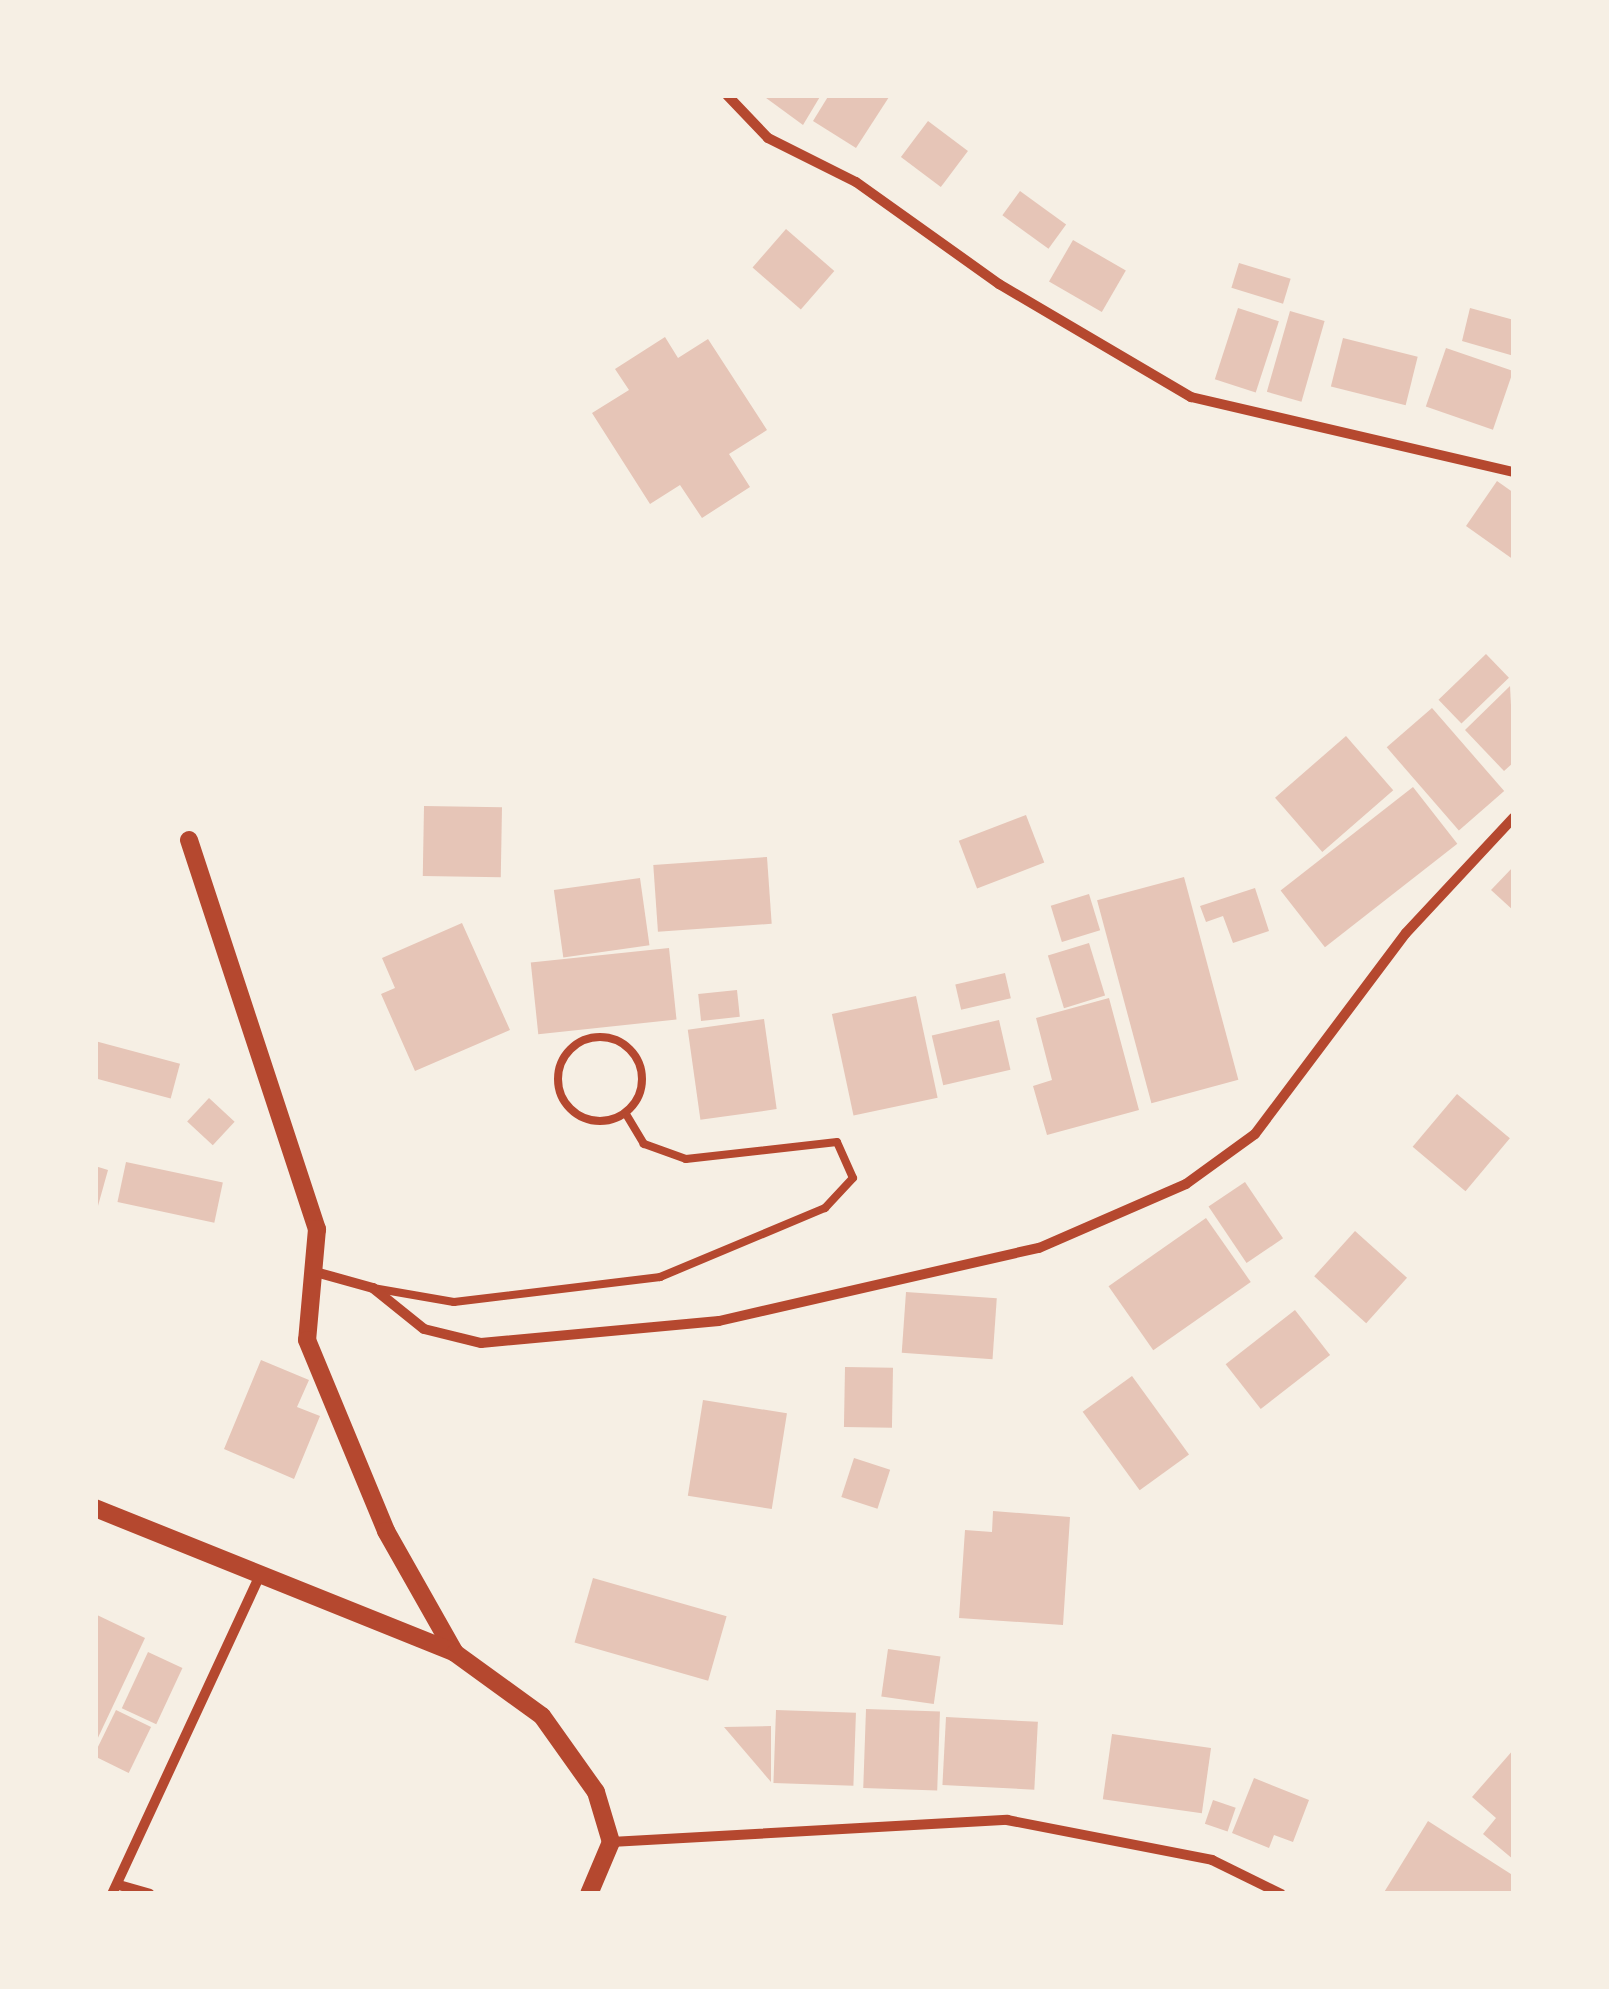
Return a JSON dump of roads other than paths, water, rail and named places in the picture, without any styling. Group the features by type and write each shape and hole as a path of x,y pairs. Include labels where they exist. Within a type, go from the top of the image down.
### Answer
{"street":[{"path":"727,95 768,138 856,182 999,284 1191,397 1514,472"},
{"path":"319,1274 373,1288 424,1329 480,1343 592,1338 720,1320 1039,1248 1186,1184 1255,1134 1406,933 1514,817"},
{"path":"189,840 291,1137 318,1229 319,1274 307,1340 386,1531 455,1653"},
{"path":"95,1508 455,1653 562,1735 596,1792 611,1842 589,1894"},
{"path":"150,1894 115,1890 260,1575"},
{"path":"611,1842 1007,1820 1212,1860 1281,1894"}],"lane":[{"path":"612,1038 634,1054 642,1078 626,1114 583,1118 562,1098 559,1069 575,1045 612,1038"},
{"path":"373,1288 454,1302 660,1277 825,1208 853,1178 837,1142 686,1159 644,1144 626,1114"}]}
